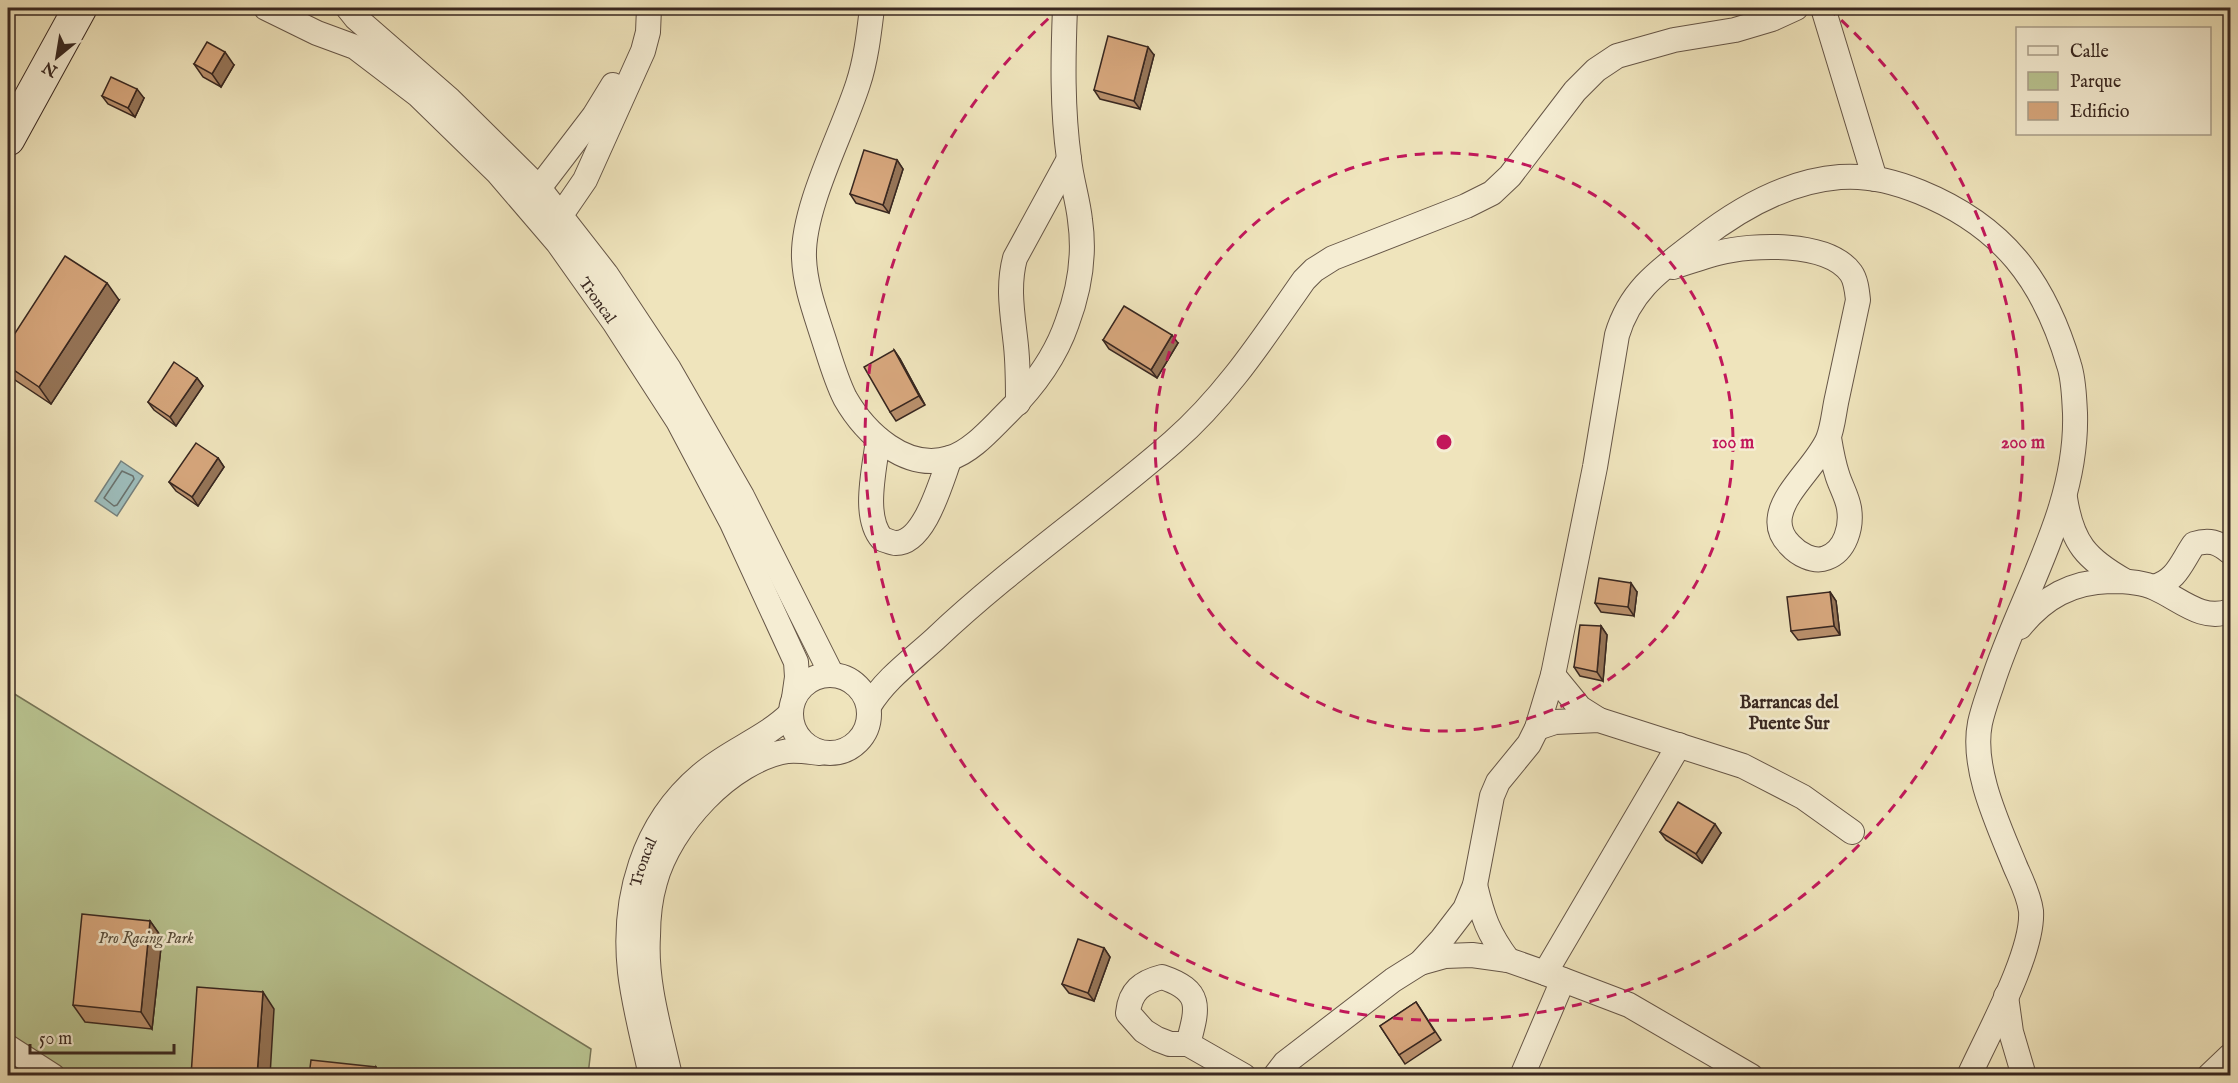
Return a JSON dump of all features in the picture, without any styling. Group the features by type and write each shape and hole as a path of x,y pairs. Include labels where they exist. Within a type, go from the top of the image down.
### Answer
{"main road":[{"path":"8,139 80,8"}],"street":[{"name":"Troncal","path":"266,8 317,33 355,47 418,95 498,173 558,243 614,322 678,421 732,523 796,662 793,726 798,738 808,747 820,753"},
{"name":"Troncal","path":"348,8 356,18 449,99 539,188 606,274 669,369 703,426 843,679 860,690 868,706 869,720 865,732 857,743 846,750 833,753 791,751 759,759 711,793 680,830 655,881 647,938 650,984 670,1076"},
{"path":"539,188 594,116 612,88 633,47 636,20 633,8"},
{"path":"561,214 585,180 643,51 648,32 649,8"},
{"path":"872,8 870,30 859,82 812,208 804,254 805,277 816,317 844,396 854,412 878,439 900,455 921,460 950,458 973,445 1018,403 1054,353 1067,325 1074,303 1081,263 1081,222 1069,159 1062,76 1065,8"},
{"path":"868,706 881,687 976,601 1132,476 1200,418 1227,387 1304,280 1314,270 1333,258 1492,194 1510,176 1575,91 1596,70 1617,56 1674,40 1735,30 1772,20 1797,8"},
{"path":"1823,8 1875,179"},
{"path":"1018,403 1017,349 1010,288 1011,272 1015,258 1069,159"},
{"path":"1275,1076 1285,1063 1393,980 1420,963 1465,909 1475,885 1492,796 1497,782 1529,744 1537,728 1553,675 1595,467 1617,335 1622,317 1638,291 1657,272 1725,219 1774,194 1804,183 1842,177 1875,179 1907,187 1940,200 1975,221 2004,244 2033,282 2056,326 2071,370 2076,438 2065,498 2051,539 2001,658 1980,721 1978,739 1980,760 1991,807 2031,911 2029,932 2021,962 1969,1076"},
{"path":"1657,272 1719,252 1744,248 1771,248 1816,251 1837,260 1851,273 1858,300 1829,438"},
{"path":"878,439 871,506 872,523 882,539 896,543 911,538 923,524 950,458"},
{"path":"2065,498 2069,522 2076,538 2092,560 2125,581"},
{"path":"2154,587 2174,577 2194,544 2207,540 2215,542 2230,552"},
{"path":"2001,658 2021,625 2040,605 2056,593 2091,581 2125,581 2154,587 2200,612 2216,615 2230,611"},
{"path":"843,679 881,677 904,667"},
{"path":"1553,675 1580,708 1599,720 1743,766 1803,797 1852,832"},
{"name":"Troncal","path":"651,1076 630,974 628,929 636,875 647,846 677,797 702,773 750,741 776,727 793,705 801,688 810,681 843,679"},
{"path":"1537,728 1555,722 1599,720"},
{"path":"1522,1076 1554,976 1680,745"},
{"path":"1475,885 1483,920 1492,938 1508,960"},
{"path":"1420,963 1445,956 1472,955 1508,960 1629,1005 1751,1076"},
{"path":"2006,995 2011,1032 2024,1076"},
{"path":"1188,1044 1244,1076"},
{"path":"8,1047 53,1076"},
{"path":"2209,1076 2230,1056"}],"green space":[{"name":"Pro Racing Park","path":"8,690 591,1049 588,1075 8,1075"}],"water":[{"path":"121,461 143,476 117,516 95,501"}],"building":[{"path":"1108,36 1148,47 1134,101 1094,90"},
{"path":"207,42 225,52 212,74 194,64"},
{"path":"111,77 137,89 128,108 102,96"},
{"path":"864,150 897,160 883,205 850,194"},
{"path":"65,256 107,283 39,387 8,366 8,344"},
{"path":"1124,306 1172,335 1151,370 1103,340"},
{"path":"894,350 919,396 890,412 864,367"},
{"path":"174,362 197,378 170,417 148,402"},
{"path":"196,443 218,458 192,497 169,482"},
{"path":"1599,578 1631,583 1628,607 1595,603"},
{"path":"1830,592 1834,626 1791,631 1787,597"},
{"path":"1580,625 1601,626 1597,672 1574,667"},
{"path":"1678,802 1715,824 1696,854 1660,832"},
{"path":"82,914 150,921 141,1012 73,1005"},
{"path":"1078,939 1104,948 1088,993 1062,984"},
{"path":"197,987 263,992 257,1076 191,1076"},
{"path":"1416,1002 1435,1032 1399,1055 1380,1026"},
{"path":"311,1060 376,1067 375,1076 309,1076"}],"district":[{"name":"Barrancas del Puente Sur","path":"1789,712"}]}
